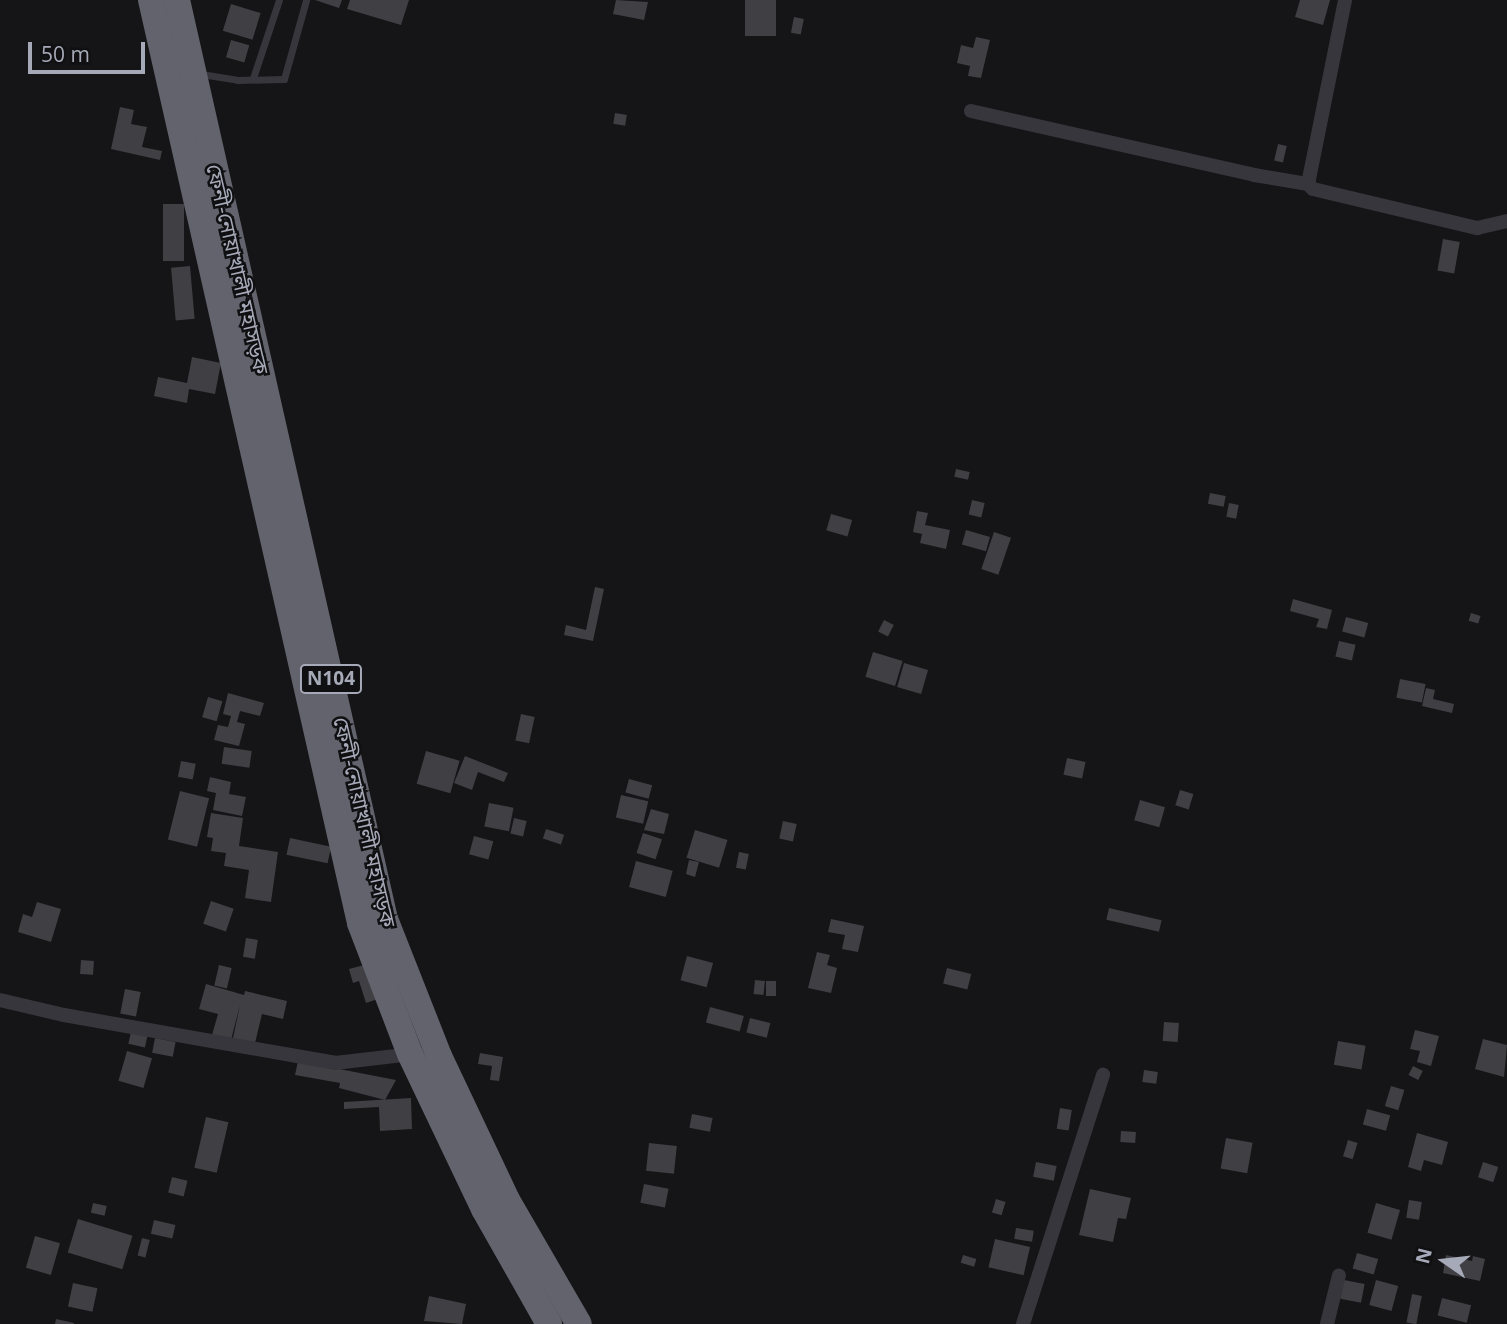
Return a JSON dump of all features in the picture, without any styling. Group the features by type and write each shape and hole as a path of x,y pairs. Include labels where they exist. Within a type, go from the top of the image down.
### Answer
{"highway":[{"name":"ফেনী-নোয়াখালী মহাসড়ক","path":"152,0 360,923 410,1054 484,1209 549,1324"},
{"name":"ফেনী-নোয়াখালী মহাসড়ক","path":"177,0 385,919 439,1056 507,1200 579,1324"}],"street":[{"path":"1308,184 1345,0"},
{"path":"971,111 1254,176 1308,184 1313,189 1477,228 1507,221"},
{"path":"0,1000 335,1063 410,1054 439,1056"},
{"path":"1023,1324 1103,1075"},
{"path":"1327,1324 1339,1275"}],"lane":[{"path":"253,78 279,0"},
{"path":"194,72 237,80 284,79 306,0"}],"building":[{"path":"315,0 342,0 339,8"},
{"path":"350,0 409,0 401,25 347,9"},
{"path":"616,0 648,2 644,20 613,14"},
{"path":"745,0 776,0 776,36 745,36"},
{"path":"1300,0 1330,0 1323,25 1295,17"},
{"path":"231,4 261,13 252,40 223,31"},
{"path":"794,17 804,19 801,35 791,33"},
{"path":"976,37 990,40 981,78 968,76 970,66 957,63 961,45 973,48"},
{"path":"231,40 249,45 244,63 226,57"},
{"path":"120,107 134,110 131,124 147,127 142,147 162,151 160,160 111,149"},
{"path":"615,113 627,115 625,126 613,124"},
{"path":"1278,144 1287,146 1283,163 1274,161"},
{"path":"163,204 184,204 184,261 163,261"},
{"path":"1443,239 1460,242 1454,273 1437,271"},
{"path":"190,266 195,319 176,320 171,268"},
{"path":"192,357 221,363 215,394 189,389 187,403 154,396 158,377 187,383"},
{"path":"956,469 970,472 968,480 954,477"},
{"path":"1210,493 1226,496 1224,507 1208,504"},
{"path":"972,500 985,503 981,518 969,515"},
{"path":"1229,503 1239,505 1236,519 1226,517"},
{"path":"917,511 928,513 925,525 950,530 946,549 920,543 922,534 913,532"},
{"path":"831,514 852,520 847,536 826,530"},
{"path":"966,530 990,537 986,551 962,544"},
{"path":"994,532 1011,538 998,575 981,569"},
{"path":"595,587 604,589 593,641 564,635 566,625 586,630"},
{"path":"1293,599 1332,610 1327,629 1316,627 1319,619 1290,611"},
{"path":"1471,613 1481,616 1478,624 1469,621"},
{"path":"1346,617 1368,623 1364,637 1342,631"},
{"path":"884,620 894,625 888,637 878,632"},
{"path":"1339,641 1356,645 1352,660 1335,657"},
{"path":"873,652 903,661 895,686 865,677"},
{"path":"904,663 928,670 921,694 897,687"},
{"path":"1400,679 1426,684 1422,703 1396,698"},
{"path":"1426,688 1435,690 1433,699 1454,704 1452,713 1422,706"},
{"path":"228,693 264,703 260,716 240,711 237,722 245,724 239,746 214,740 218,725 228,727 231,716 223,714"},
{"path":"208,697 222,701 217,721 202,717"},
{"path":"521,714 535,717 529,743 515,740"},
{"path":"224,747 252,751 249,768 222,764"},
{"path":"426,751 460,761 450,793 417,784"},
{"path":"465,756 508,773 504,782 478,772 472,790 454,783"},
{"path":"1067,758 1086,762 1082,779 1063,775"},
{"path":"181,761 196,764 193,780 178,777"},
{"path":"210,777 231,782 229,794 246,797 242,816 213,810 216,793 207,791"},
{"path":"629,779 652,785 649,799 625,793"},
{"path":"1180,790 1193,794 1189,809 1175,805"},
{"path":"180,791 209,798 197,847 168,840"},
{"path":"621,795 648,801 643,824 616,817"},
{"path":"1140,800 1165,807 1159,827 1134,820"},
{"path":"489,803 514,808 509,831 484,827"},
{"path":"651,809 669,814 664,834 644,830"},
{"path":"211,813 243,818 239,846 278,852 271,902 245,898 249,870 224,866 226,853 211,851 213,838 207,837"},
{"path":"514,818 527,821 523,837 510,834"},
{"path":"783,821 797,824 793,842 779,839"},
{"path":"546,829 564,835 561,844 543,839"},
{"path":"695,830 728,840 719,868 687,858"},
{"path":"643,833 662,839 656,859 637,853"},
{"path":"474,836 493,841 488,860 469,854"},
{"path":"290,838 331,847 328,863 286,855"},
{"path":"739,852 749,854 746,870 736,868"},
{"path":"689,860 699,862 695,877 686,874"},
{"path":"636,861 673,871 666,897 629,887"},
{"path":"211,901 234,909 226,932 203,924"},
{"path":"37,902 61,909 51,942 18,932 23,914 32,917"},
{"path":"1109,908 1162,920 1159,932 1106,920"},
{"path":"831,919 864,926 858,952 842,949 845,935 828,932"},
{"path":"246,938 258,940 255,959 243,957"},
{"path":"817,952 830,955 827,965 837,968 831,993 808,988"},
{"path":"687,956 713,963 707,987 681,980"},
{"path":"81,960 94,961 93,975 80,974"},
{"path":"368,964 378,999 366,1003 359,981 353,983 349,969"},
{"path":"219,965 232,968 227,988 214,985"},
{"path":"947,968 971,974 967,990 943,984"},
{"path":"755,980 765,981 763,995 754,994"},
{"path":"766,981 776,981 776,996 766,996"},
{"path":"206,984 244,995 245,991 287,1001 283,1019 262,1014 255,1043 233,1038 240,1005 231,1040 212,1035 218,1014 199,1009"},
{"path":"125,989 141,992 136,1017 120,1014"},
{"path":"710,1007 744,1016 740,1032 706,1022"},
{"path":"750,1018 770,1023 767,1038 746,1033"},
{"path":"1164,1022 1179,1023 1178,1042 1163,1041"},
{"path":"1415,1030 1439,1036 1431,1066 1417,1062 1420,1051 1410,1049"},
{"path":"131,1032 148,1036 145,1048 128,1044"},
{"path":"155,1038 176,1042 173,1057 152,1053"},
{"path":"1483,1039 1507,1045 1504,1077 1475,1069"},
{"path":"1338,1041 1366,1046 1361,1069 1334,1065"},
{"path":"127,1051 152,1058 143,1088 118,1081"},
{"path":"480,1053 503,1057 499,1081 490,1080 492,1066 478,1064"},
{"path":"298,1061 396,1080 385,1100 339,1088 340,1083 295,1075"},
{"path":"1413,1066 1423,1071 1418,1080 1408,1075"},
{"path":"1144,1070 1158,1072 1156,1084 1142,1082"},
{"path":"1391,1086 1404,1090 1398,1110 1385,1106"},
{"path":"411,1098 412,1129 380,1131 379,1107 344,1109 344,1102"},
{"path":"1060,1108 1072,1110 1069,1131 1057,1129"},
{"path":"1367,1109 1390,1115 1386,1131 1363,1124"},
{"path":"692,1114 713,1118 710,1132 689,1128"},
{"path":"206,1117 228,1122 217,1173 194,1168"},
{"path":"1121,1131 1136,1132 1135,1143 1120,1142"},
{"path":"1417,1133 1448,1142 1442,1165 1424,1160 1421,1171 1408,1167"},
{"path":"1226,1138 1253,1143 1247,1173 1221,1169"},
{"path":"1348,1140 1358,1143 1353,1159 1343,1156"},
{"path":"649,1143 677,1146 674,1174 646,1171"},
{"path":"1036,1162 1057,1166 1054,1181 1033,1177"},
{"path":"1483,1162 1498,1167 1493,1182 1478,1177"},
{"path":"172,1177 188,1181 184,1196 168,1193"},
{"path":"644,1184 669,1189 665,1207 640,1203"},
{"path":"1090,1189 1131,1198 1126,1219 1118,1218 1113,1242 1079,1235"},
{"path":"996,1199 1006,1202 1001,1215 992,1212"},
{"path":"1409,1200 1422,1202 1419,1220 1406,1218"},
{"path":"93,1203 107,1206 105,1216 91,1213"},
{"path":"1376,1203 1400,1210 1391,1240 1367,1233"},
{"path":"78,1219 133,1236 122,1269 68,1252"},
{"path":"154,1220 175,1225 172,1239 151,1234"},
{"path":"1016,1228 1034,1231 1032,1242 1014,1239"},
{"path":"35,1236 60,1243 51,1275 26,1268"},
{"path":"142,1238 150,1240 145,1257 138,1255"},
{"path":"995,1239 1030,1247 1024,1275 988,1267"},
{"path":"1357,1253 1378,1259 1374,1274 1353,1268"},
{"path":"963,1255 976,1259 974,1267 961,1263"},
{"path":"1446,1255 1472,1261 1473,1256 1485,1259 1480,1281 1443,1273"},
{"path":"1344,1280 1365,1284 1361,1303 1340,1299"},
{"path":"1376,1280 1398,1286 1391,1311 1369,1305"},
{"path":"73,1283 97,1288 92,1312 68,1306"},
{"path":"1412,1294 1422,1296 1416,1324 1406,1322"},
{"path":"429,1296 466,1304 462,1324 424,1321"},
{"path":"1442,1298 1471,1305 1467,1323 1438,1315"},
{"path":"56,1319 74,1323 74,1324 55,1324"}]}
